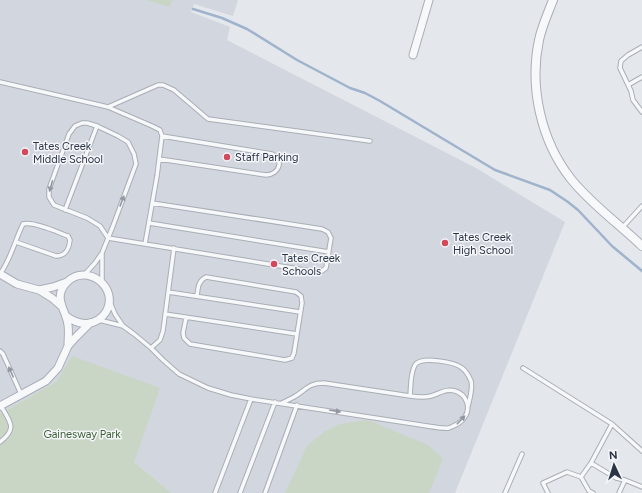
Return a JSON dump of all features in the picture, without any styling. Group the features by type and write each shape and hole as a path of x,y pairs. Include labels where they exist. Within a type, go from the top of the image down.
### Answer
{"street":[{"path":"413,54 430,0"},
{"path":"553,0 542,28 536,57 536,93 544,129 555,155 571,179 584,193 642,246"},
{"path":"0,274 17,284 39,290 61,306"},
{"path":"66,316 77,323 83,324 98,320 106,312 109,300 106,287 102,282 90,276 78,276 67,282 62,289 60,297 61,306 66,316 69,330 68,346"},
{"path":"39,290 67,282"},
{"path":"1,405 46,381 58,368 68,346 90,323"}],"lane":[{"path":"642,47 621,61 620,68 631,91 633,100 642,112"},
{"path":"628,85 642,77"},
{"path":"0,82 108,107 160,130 162,136 159,159 145,244"},
{"path":"108,107 158,85 163,85 174,90 208,119 370,141"},
{"path":"84,275 102,253 108,238 136,164 134,154 128,142 97,126 82,123 75,126 69,134 49,189 49,197 54,205 87,218 100,226 108,238 317,272 326,268 331,238 328,232 322,229 152,203"},
{"path":"65,210 97,126"},
{"path":"159,159 266,175 272,175 277,171 278,166 276,156 272,154 162,136"},
{"path":"622,228 642,206"},
{"path":"149,223 329,252"},
{"path":"0,274 23,224 35,224 68,236 70,240 66,252 61,256 56,256 16,242"},
{"path":"151,348 160,340 163,331 174,248"},
{"path":"102,253 102,282"},
{"path":"186,318 183,333 184,338 190,344 285,360 292,358 302,302 301,296 296,292 206,277 200,281 197,296"},
{"path":"168,292 300,312"},
{"path":"109,300 115,314 123,326 151,348 179,374 208,388 231,395 448,428 458,424 465,417 471,394 471,382 467,373 462,367 454,364 429,360 418,362 415,365 412,376 410,396"},
{"path":"165,314 297,334"},
{"path":"98,320 123,326"},
{"path":"0,351 3,354 21,394"},
{"path":"523,368 612,424 642,451"},
{"path":"282,403 316,383 324,383 424,398 446,390 454,390 466,399 468,407"},
{"path":"215,493 251,399"},
{"path":"240,493 275,402"},
{"path":"0,442 7,437 11,428 11,423 1,405"},
{"path":"265,493 297,405"},
{"path":"581,477 591,463 612,424"},
{"path":"505,493 522,454"},
{"path":"591,463 616,478 625,480 642,488"},
{"path":"548,493 543,483 567,472 581,477 589,491 593,493"},
{"path":"619,493 625,480"}],"shaded area":[{"name":"Tates Creek Schools","path":"0,0 238,0 233,16 194,4 191,12 230,27 227,40 476,168 565,222 455,493 172,493 134,462 57,381 0,414"}],"green space":[{"path":"146,0 172,0 170,7"},
{"name":"Gainesway Park","path":"72,356 160,388 134,462 172,493 0,493 0,414 57,381"},
{"path":"368,420 428,445 443,459 429,493 285,493 307,446 324,432 340,424"}],"waterway":[{"path":"193,9 222,18 247,29 297,60 350,88 365,93 380,101 495,170 550,190 578,210 612,246 642,271"}],"place":[{"name":"Tates Creek Middle School","path":"25,152"},
{"name":"Staff Parking","path":"227,157"},
{"name":"Tates Creek High School","path":"445,243"},
{"name":"Tates Creek Schools","path":"274,264"}]}
